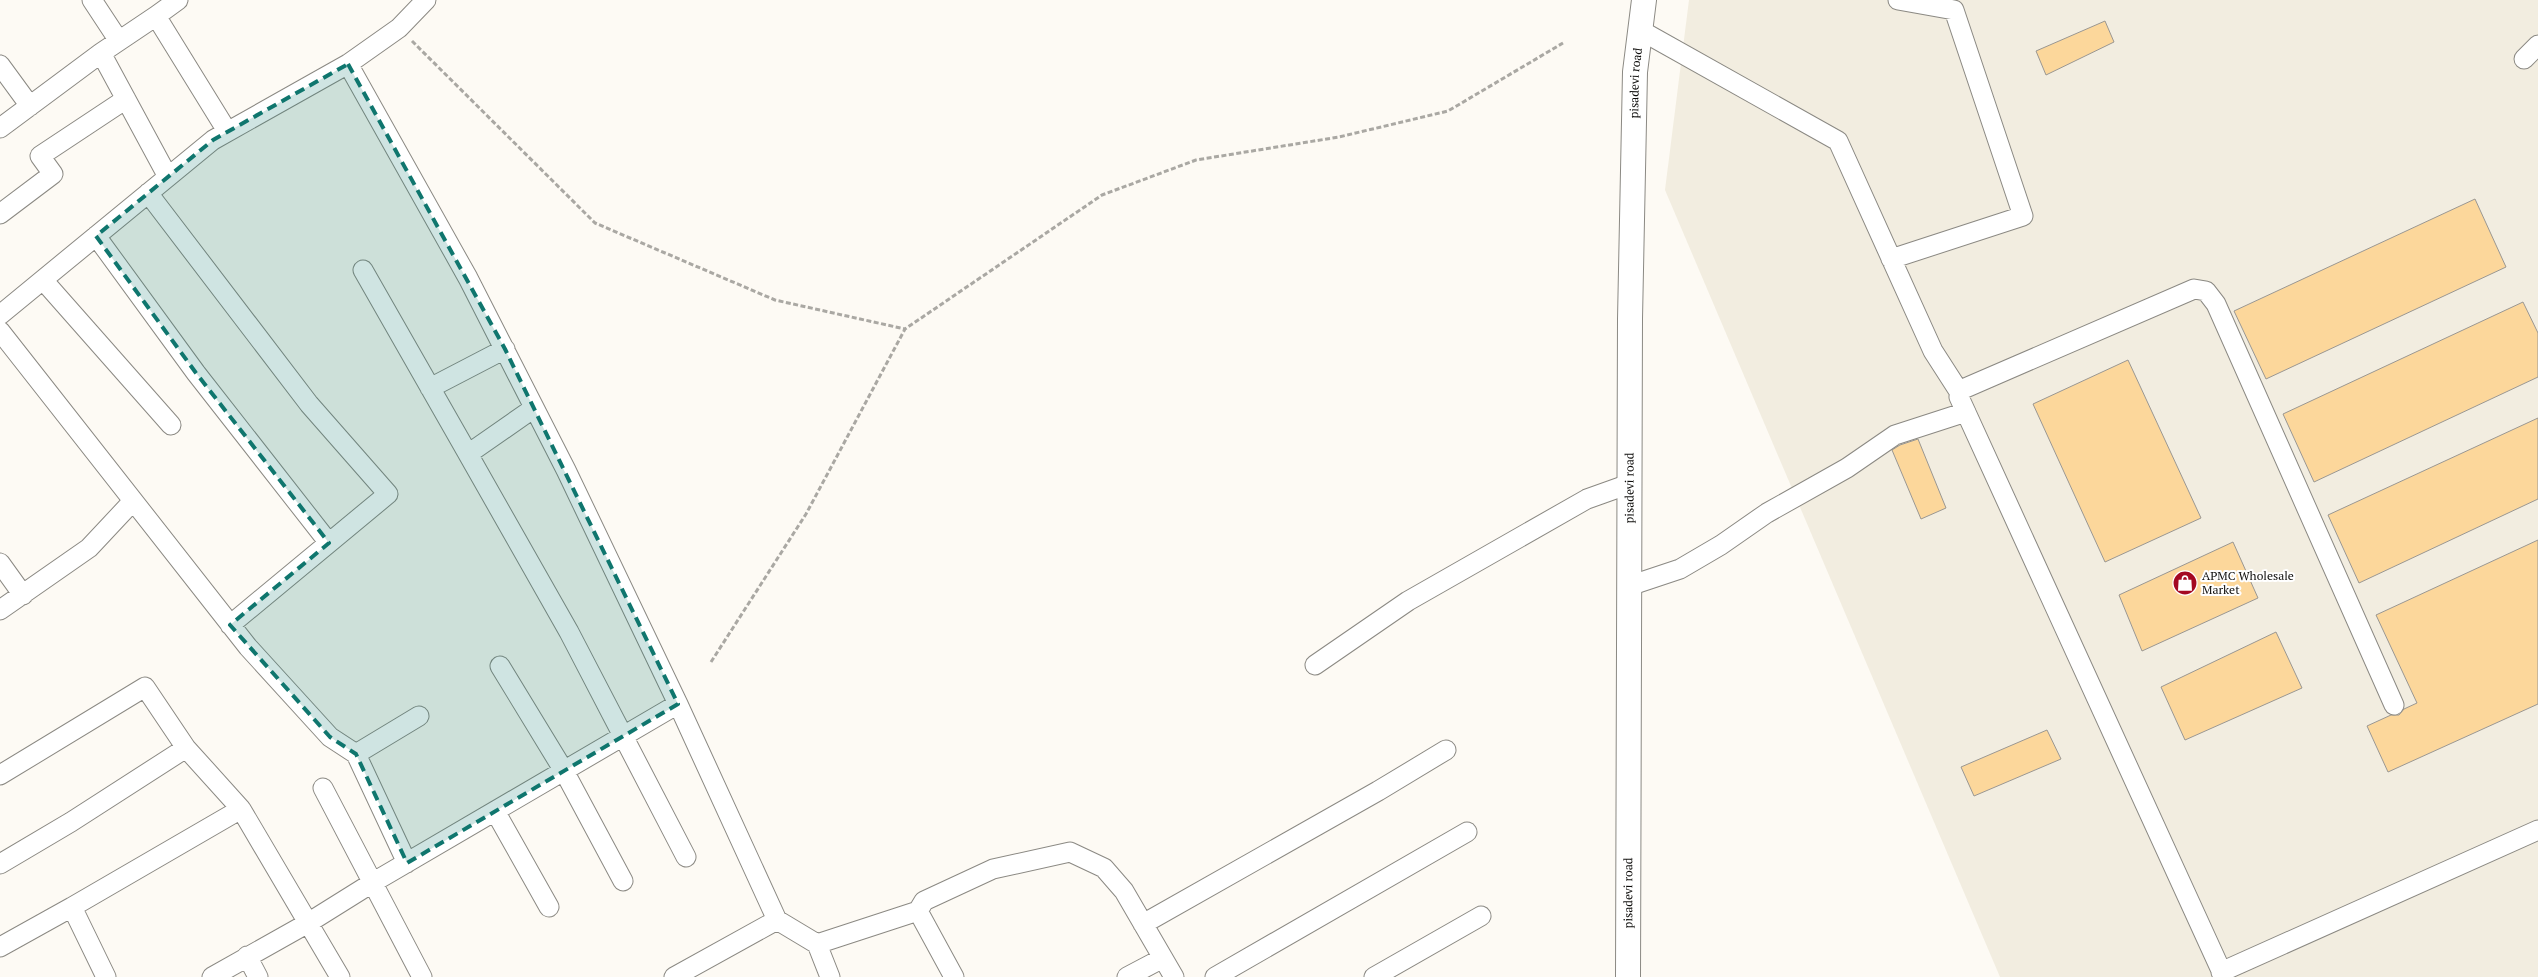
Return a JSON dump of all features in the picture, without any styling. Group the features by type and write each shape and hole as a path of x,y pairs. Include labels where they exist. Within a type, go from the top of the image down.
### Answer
{"street":[{"path":"92,0 119,41"},
{"path":"0,128 101,53 178,0"},
{"path":"0,315 148,193 227,131 348,64 399,28 426,0"},
{"name":"pisadevi road","path":"1628,977 1629,484 1635,72 1644,0"},
{"path":"1891,259 2023,216 1954,10 1898,0"},
{"path":"156,16 227,131"},
{"path":"1640,30 1838,141 1933,352 1960,392 1959,397 2222,974 2538,830"},
{"path":"2524,59 2538,45"},
{"path":"101,53 168,177"},
{"path":"348,64 468,278 505,349 678,704 777,920 817,944 830,977"},
{"path":"0,65 30,106"},
{"path":"0,214 53,174 40,156 126,99"},
{"path":"148,193 309,404 388,494 230,625"},
{"path":"96,236 196,373 329,543"},
{"path":"363,270 569,632 686,857"},
{"path":"42,280 171,425"},
{"path":"1960,392 1963,389 2194,289 2206,292 2216,304 2394,705"},
{"path":"0,331 230,625 330,737 356,754 407,862"},
{"path":"430,388 505,349"},
{"path":"468,454 534,408"},
{"path":"1629,586 1680,569 1721,545 1767,513 1846,468 1895,436 1966,412"},
{"path":"1315,665 1408,601 1587,500 1629,484"},
{"path":"0,610 89,548 133,501"},
{"path":"0,563 23,595"},
{"path":"500,666 564,771 624,881"},
{"path":"0,776 145,687 186,748 241,809 340,977"},
{"path":"212,977 308,923 407,862 678,704"},
{"path":"356,754 419,716"},
{"path":"0,864 71,822 186,748"},
{"path":"1143,924 1378,792 1446,750"},
{"path":"323,788 422,977"},
{"path":"0,947 241,809"},
{"path":"495,811 549,907"},
{"path":"1215,977 1467,832"},
{"path":"817,944 918,911 924,901 993,869 1070,852 1104,868 1124,891 1174,977"},
{"path":"72,907 106,977"},
{"path":"918,911 954,977"},
{"path":"1374,977 1481,916"},
{"path":"674,977 777,920"},
{"path":"247,956 258,977"},
{"path":"1127,977 1163,958"}],"path":[{"path":"399,28 595,223 775,300 905,329"},
{"path":"711,662 806,514 905,329 1102,195 1196,160 1339,137 1448,111 1563,43"}],"highlighted area":[{"path":"348,64 505,349 678,704 407,863 356,754 330,737 230,625 329,543 196,373 96,236 213,140"}],"shaded area":[{"name":"APMC Wholesale Market","path":"1689,0 2538,0 2538,977 2000,977 1665,190"}],"building":[{"path":"2105,21 2114,42 2046,75 2036,51"},
{"path":"2475,199 2506,267 2266,379 2234,311"},
{"path":"2523,302 2538,333 2538,377 2314,482 2283,414"},
{"path":"2128,360 2201,518 2105,562 2033,404"},
{"path":"2538,418 2538,499 2359,583 2328,515"},
{"path":"1918,439 1946,508 1921,519 1892,450"},
{"path":"2538,540 2538,704 2388,772 2367,726 2391,715 2399,715 2404,709 2417,703 2376,615"},
{"path":"2233,542 2258,598 2142,651 2119,595"},
{"path":"2276,632 2302,688 2185,740 2161,687"},
{"path":"2047,730 2061,759 1974,796 1961,767"}],"place":[{"name":"APMC Wholesale Market","path":"2185,583"}]}
